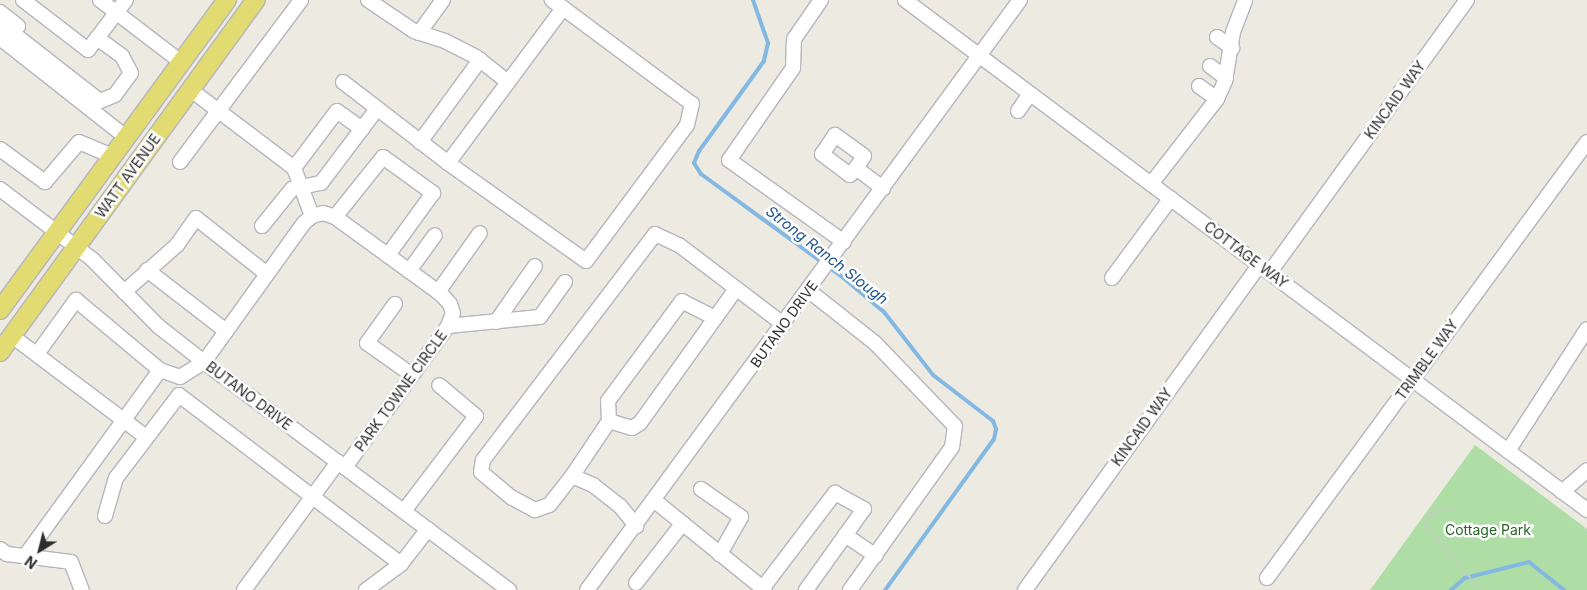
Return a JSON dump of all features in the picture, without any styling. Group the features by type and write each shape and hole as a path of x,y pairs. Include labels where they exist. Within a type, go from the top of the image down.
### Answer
{"main road":[{"name":"WATT AVENUE","path":"0,310 227,0"},
{"name":"WATT AVENUE","path":"0,352 256,0"}],"street":[{"path":"8,0 0,12 34,38 40,55"},
{"path":"23,0 88,50 126,0"},
{"path":"100,0 182,62"},
{"path":"180,162 301,0"},
{"path":"368,0 419,33 450,44 480,60 508,82"},
{"path":"419,33 443,0"},
{"path":"821,0 794,38 793,68 729,160 844,242"},
{"name":"COTTAGE WAY","path":"905,0 978,57 1171,198 1587,510"},
{"name":"BUTANO DRIVE","path":"587,590 655,501 844,242 882,197 978,57 1020,0"},
{"path":"1151,184 1217,99 1226,78 1236,22 1245,0"},
{"name":"KINCAID WAY","path":"1025,590 1467,0"},
{"path":"343,82 448,163 586,261 687,125 692,104 558,4 508,82 448,163"},
{"path":"0,24 100,101 108,100 115,96 131,73 127,61 97,38"},
{"path":"1217,37 1232,48"},
{"path":"0,38 126,137"},
{"path":"420,142 480,60"},
{"path":"1210,66 1226,78"},
{"path":"1199,86 1217,99"},
{"path":"191,90 294,168 304,186 312,216"},
{"path":"1018,111 1030,94"},
{"path":"262,226 292,189 321,183 377,109"},
{"path":"294,168 337,111 362,129"},
{"path":"0,149 45,182 79,142 112,156"},
{"name":"TRIMBLE WAY","path":"1267,578 1587,142"},
{"path":"105,516 116,478 180,378 204,362 267,274 312,216 323,213 335,217 382,156 433,193 388,255"},
{"path":"856,168 882,197"},
{"name":"BUTANO DRIVE","path":"0,189 77,247 158,326 509,590"},
{"path":"1112,278 1171,198"},
{"name":"PARK TOWNE CIRCLE","path":"244,590 312,496 341,465 412,375 448,326 453,313 450,304 438,292 335,217"},
{"path":"124,292 177,245 196,218 267,274"},
{"path":"438,292 480,234"},
{"path":"409,270 434,235"},
{"path":"715,318 682,301 608,401 609,422 572,476 549,505 535,510 512,498 481,472 483,460 650,236 663,235 679,245 783,324"},
{"path":"496,322 535,266"},
{"path":"147,270 226,331"},
{"path":"448,326 540,317 565,282"},
{"path":"609,422 632,428 640,423 736,289"},
{"path":"808,290 875,343 955,426 952,446 876,556 850,590"},
{"path":"38,354 76,300 160,370 180,378"},
{"path":"395,304 367,343 412,375"},
{"path":"1508,451 1587,329"},
{"path":"12,336 143,435"},
{"path":"25,556 160,370"},
{"path":"404,511 476,416 439,385"},
{"path":"143,435 179,394 401,564"},
{"path":"1562,492 1587,471"},
{"path":"572,476 636,526"},
{"path":"701,489 741,518 720,554"},
{"path":"655,501 764,589 835,493 864,509 806,590"},
{"path":"636,583 683,523"},
{"path":"366,590 401,564 428,529"},
{"path":"845,535 876,556"},
{"path":"0,549 25,556 71,562 82,590"}],"path":[{"path":"1457,508 1433,512 1426,526 1481,590"}],"green space":[{"name":"Cottage Park","path":"1475,445 1587,529 1587,590 1370,590"}],"waterway":[{"name":"Strong Ranch Slough","path":"753,0 768,43 764,61 699,151 694,163 701,174 841,276 884,312 933,375 993,421 996,429 994,439 885,590"},
{"name":"Strong Ranch Slough","path":"1451,590 1465,578 1529,562 1564,590"}]}
